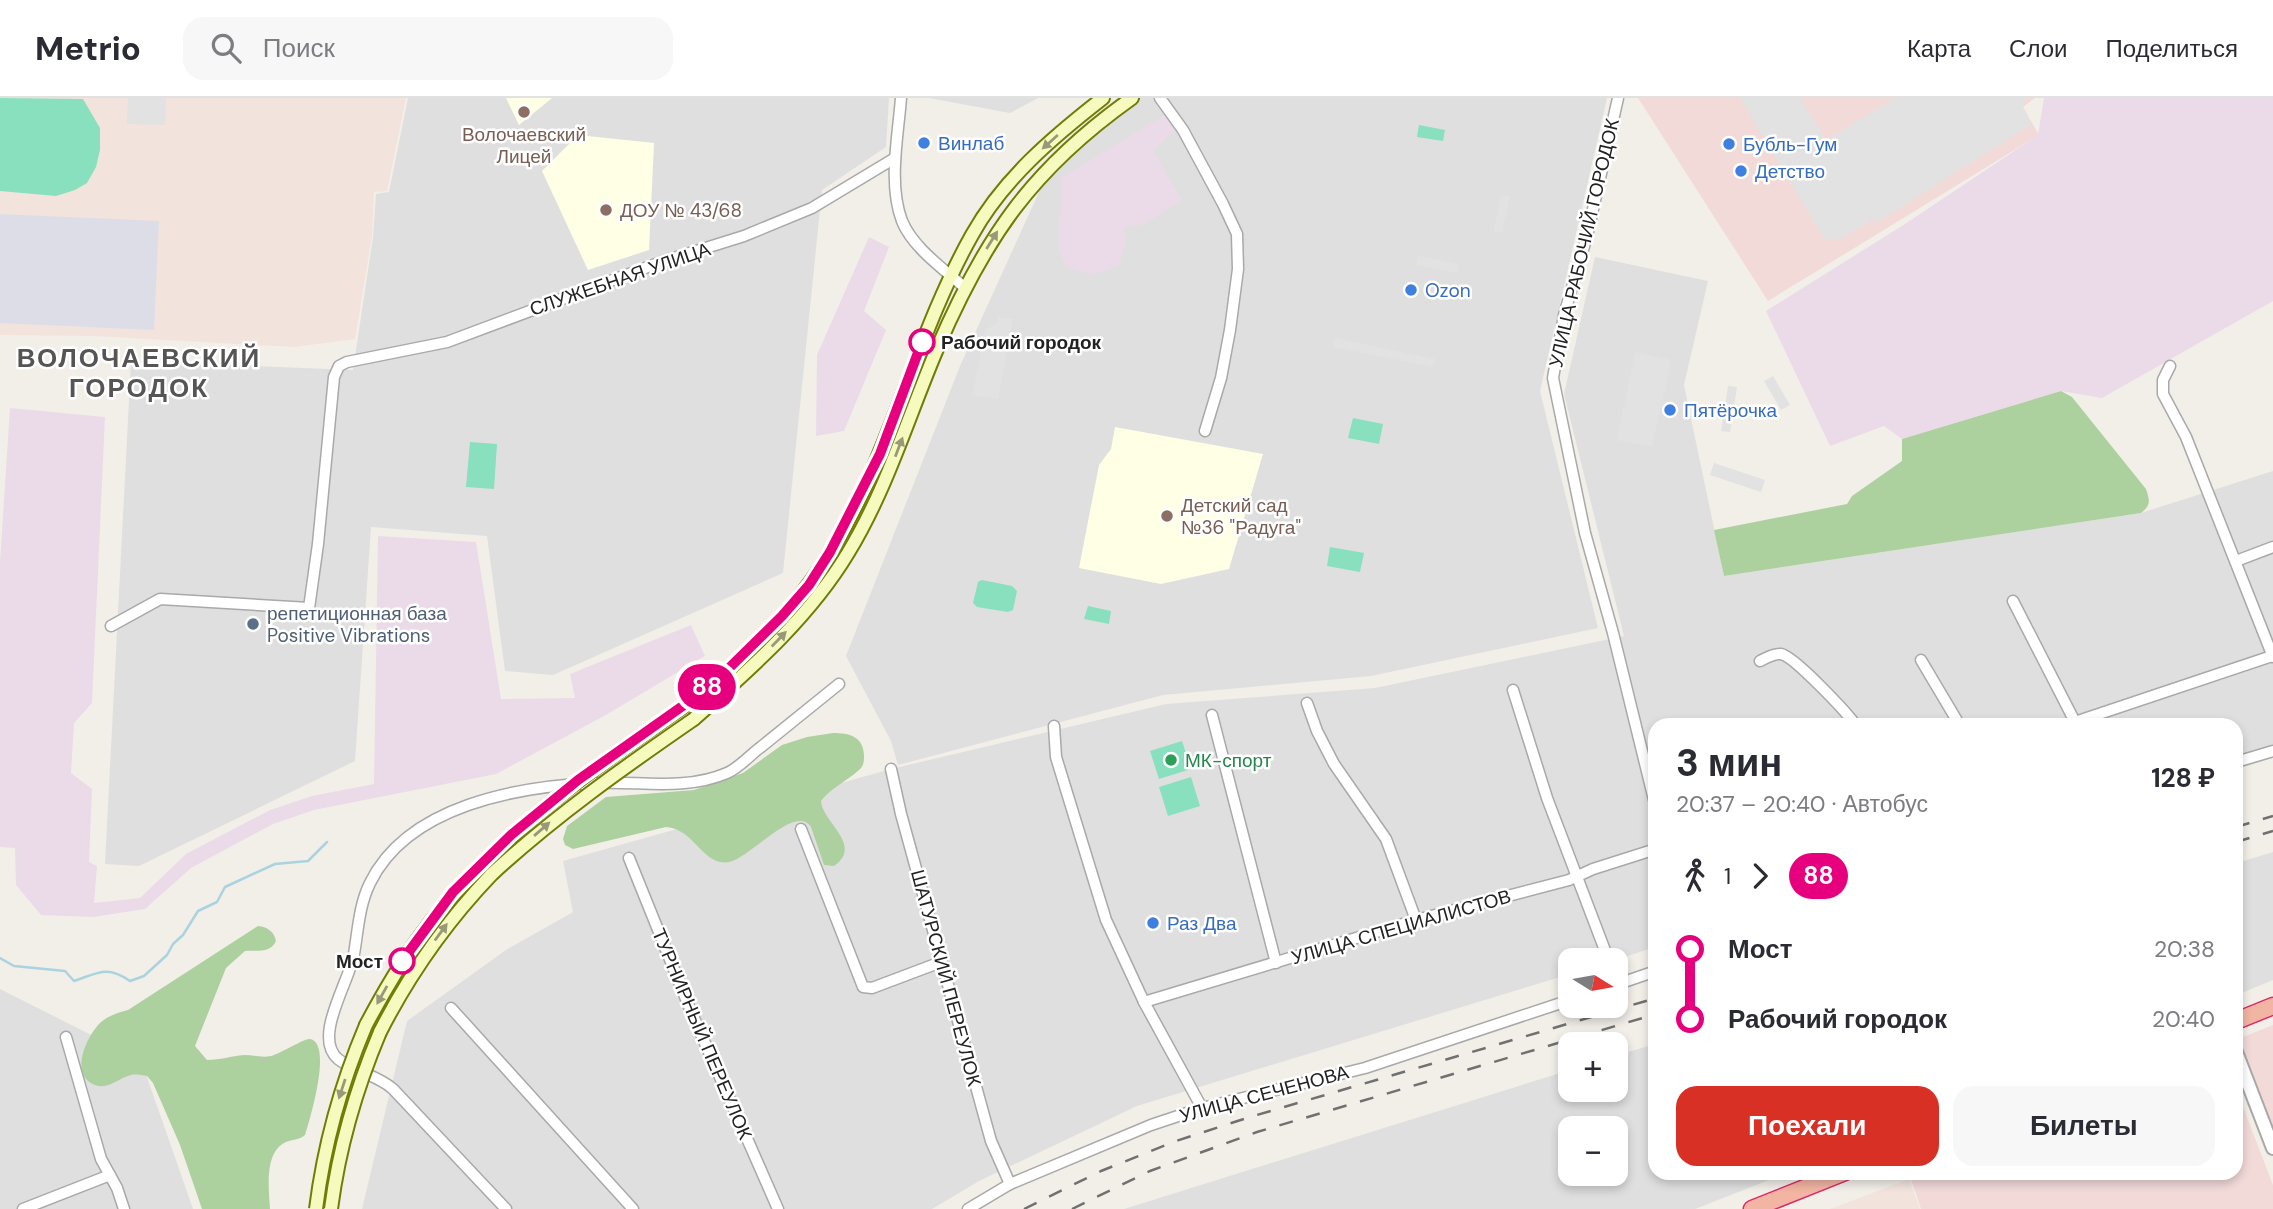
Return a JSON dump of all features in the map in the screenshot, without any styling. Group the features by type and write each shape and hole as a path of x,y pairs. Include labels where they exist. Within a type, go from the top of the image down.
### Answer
{"highway":[{"path":"2243,1018 2273,1006"},
{"path":"1752,1209 1825,1180"}],"main road":[{"path":"331,1209 350,1112 364,1069 404,987 434,942 511,835 723,674 782,616 809,585 830,552 880,454 921,344 972,234 1000,194 1034,156 1102,98"},
{"path":"316,1209 326,1147 353,1057 384,991 422,933 453,892 488,869 588,792 694,719 753,665 820,594 848,554 890,471 936,350 989,243 1015,205 1048,167 1081,137 1132,98"}],"street":[{"path":"901,98 895,158 902,222 915,242 965,288"},
{"path":"1160,98 1182,130 1237,234 1237,286 1230,330 1221,377 1205,431"},
{"name":"УЛИЦА РАБОЧИЙ ГОРОДОК","path":"1618,98 1587,236 1564,315 1553,378 1585,533 1648,775"},
{"name":"СЛУЖЕБНАЯ УЛИЦА","path":"111,625 160,599 309,608 335,372 340,366 347,362 447,342 661,262 744,236 812,208 895,158"},
{"path":"2087,718 2273,656 2186,437 2163,394 2163,380 2170,366"},
{"path":"2236,561 2273,547"},
{"path":"2013,601 2070,718"},
{"path":"1760,661 1784,654 1849,718"},
{"path":"1921,660 1955,718"},
{"path":"506,1209 393,1089 339,1059 333,1052 330,1026 334,1008 353,965 359,920 369,884 384,858 401,842 440,817 479,802 538,790 597,783 677,785 729,772 839,684"},
{"path":"1513,690 1547,798 1604,948"},
{"path":"1307,703 1317,731 1334,764 1386,839 1416,920"},
{"path":"1212,715 1276,963"},
{"path":"1054,726 1056,757 1106,920 1144,1002 1202,1108"},
{"path":"2243,760 2273,751"},
{"name":"ШАТУРСКИЙ ПЕРЕУЛОК","path":"891,769 991,1141 1010,1184"},
{"path":"801,829 863,987 872,988 941,962"},
{"name":"УЛИЦА СПЕЦИАЛИСТОВ","path":"1144,1002 1416,920 1578,878 1593,869 1648,852"},
{"name":"ТУРНИРНЫЙ ПЕРЕУЛОК","path":"629,858 690,1009 778,1209"},
{"path":"1628,979 1648,973"},
{"name":"УЛИЦА СЕЧЕНОВА","path":"968,1209 1010,1184 1151,1125 1202,1108 1365,1068 1558,1004"},
{"path":"451,1008 633,1209"},
{"path":"66,1037 102,1159 124,1209"},
{"path":"2243,1070 2273,1148"},
{"path":"23,1209 110,1175"}],"shaded area":[{"path":"0,98 406,98 387,191 374,192 372,236 355,339 294,347 93,336 0,335"},
{"path":"128,98 166,98 165,125 127,124"},
{"path":"408,98 889,98 886,147 822,190 783,573 553,675 505,671 487,536 371,527 355,761 139,866 105,864 131,361 353,370 373,237 376,194 389,192"},
{"name":"Волочаевский Лицей","path":"506,98 552,98 519,125"},
{"path":"929,98 1038,98 1010,113"},
{"path":"1138,98 1607,98 1540,391 1598,628 1371,676 1163,695 898,765 891,741 846,656 960,366 1044,181 1083,140"},
{"path":"1638,98 2035,98 2023,107 2039,135 1768,301"},
{"path":"1740,98 1800,98 1826,140 1895,98 2026,98 2023,107 2032,124 1876,223 1874,219 1837,241 1834,238 1825,240"},
{"path":"2044,98 2273,98 2273,301 2102,398 2061,391 1902,439 1884,426 1830,446 1766,311 1905,224 2038,135"},
{"path":"1165,115 1174,130 1153,151 1182,200 1144,224 1124,227 1125,243 1119,265 1093,275 1066,267 1059,249 1062,177"},
{"name":"ДОУ № 43/68","path":"578,135 654,143 649,250 588,270 542,171"},
{"path":"1501,195 1510,196 1502,233 1494,232"},
{"path":"0,214 159,221 154,330 0,323"},
{"path":"869,237 889,247 864,311 886,330 844,431 816,436 817,355"},
{"path":"1418,256 1459,264 1457,273 1416,265"},
{"path":"1595,257 1708,281 1684,385 1724,576 2141,513 2273,471 2273,758 2243,767 2243,718 1648,718 1648,949 1628,956 1628,948 1558,948 1558,978 1137,1106 979,1181 932,1209 362,1209 407,1021 506,950 573,912 563,861 891,769 1166,704 1375,688 1624,636 1564,394"},
{"path":"998,317 1013,319 998,399 972,395 986,329 997,323"},
{"path":"1335,338 1435,359 1433,367 1333,347"},
{"path":"1635,352 1671,360 1652,447 1617,440"},
{"path":"1773,376 1790,405 1781,410 1764,381"},
{"path":"1728,386 1737,387 1730,432 1721,431"},
{"path":"10,408 105,417 92,703 74,723 71,773 92,789 89,862 97,866 94,903 140,898 186,854 270,810 312,796 374,784 378,536 476,542 501,699 575,698 570,674 691,625 705,656 604,716 496,774 314,810 273,824 191,868 145,909 93,917 41,915 16,885 15,848 0,847 0,562"},
{"name":"Детский сад №36 \"Радуга\"","path":"1115,427 1263,454 1229,569 1161,584 1079,568 1099,465 1111,449"},
{"path":"1714,463 1765,480 1761,492 1710,475"},
{"path":"2273,852 2273,980 2243,992 2243,861"},
{"path":"0,989 141,1060 193,1209 0,1209"},
{"path":"2273,1025 2273,1129 2243,1052 2243,1037"},
{"path":"1648,1046 1648,1180 1769,1180 1695,1209 1124,1209 1558,1074 1558,1102 1628,1102 1628,1052"},
{"path":"2243,1107 2273,1185 2273,1209 1921,1209 1911,1180 2243,1180"},
{"path":"1909,1180 1920,1209 1830,1209"}],"green space":[{"path":"0,98 83,99 100,128 100,150 96,167 87,183 56,196 0,191"},
{"path":"1419,125 1445,130 1443,141 1417,137"},
{"path":"2061,391 2072,397 2146,489 2149,502 2141,513 1724,576 1714,530 1847,504 1852,496 1902,461 1902,439"},
{"path":"1353,418 1383,424 1379,444 1348,438"},
{"path":"470,442 497,444 494,489 466,487"},
{"path":"1330,547 1364,553 1360,572 1327,566"},
{"path":"982,580 1012,586 1017,591 1013,610 1008,612 977,607 973,603 978,582"},
{"path":"1088,606 1111,611 1109,624 1084,619"},
{"path":"833,733 854,737 861,744 864,755 861,768 821,801 845,850 834,866 824,865 811,827 804,821 784,826 729,862 712,859 684,834 666,827 573,849 565,845 563,839 567,826 606,797 694,790 743,773 782,745"},
{"name":"МК-спорт","path":"1182,741 1191,769 1159,779 1150,751"},
{"path":"1191,777 1200,806 1168,816 1159,787"},
{"path":"258,926 270,930 276,941 267,950 245,951 226,968 195,1046 207,1060 244,1055 268,1057 310,1039 317,1044 320,1053 315,1099 305,1135 284,1143 273,1155 269,1173 270,1209 202,1209 180,1145 153,1083 147,1076 134,1075 109,1085 95,1085 87,1080 83,1073 82,1056 89,1038 102,1021 128,1010"}],"waterway":[{"path":"0,958 14,966 65,971 74,981 102,972 115,973 130,981 144,976 167,955 198,911 217,902 225,887 275,864 308,861 327,842"}],"railway":[{"path":"2243,825 2273,816"},
{"path":"2243,840 2273,831"},
{"path":"1024,1209 1101,1171 1176,1141 1648,1000"},
{"path":"1072,1209 1150,1171 1257,1132 1648,1016"}],"bus line":[{"name":"88","path":"402,961 453,892 511,835 578,780 723,674 782,616 809,585 830,552 880,454 922,342"}],"place":[{"name":"Волочаевский Лицей","path":"524,112"},
{"name":"Винлаб","path":"924,143"},
{"name":"Бубль-Гум","path":"1729,144"},
{"name":"Детство","path":"1741,171"},
{"name":"ДОУ № 43/68","path":"606,210"},
{"name":"Ozon","path":"1411,290"},
{"name":"Рабочий городок","path":"922,342"},
{"name":"Пятёрочка","path":"1670,410"},
{"name":"Детский сад №36 \"Радуга\"","path":"1167,516"},
{"name":"репетиционная база Positive Vibrations","path":"253,624"},
{"name":"МК-спорт","path":"1171,760"},
{"name":"Раз Два","path":"1153,923"},
{"name":"Мост","path":"402,961"}],"district":[{"name":"ВОЛОЧАЕВСКИЙ ГОРОДОК","path":"139,373"}]}
